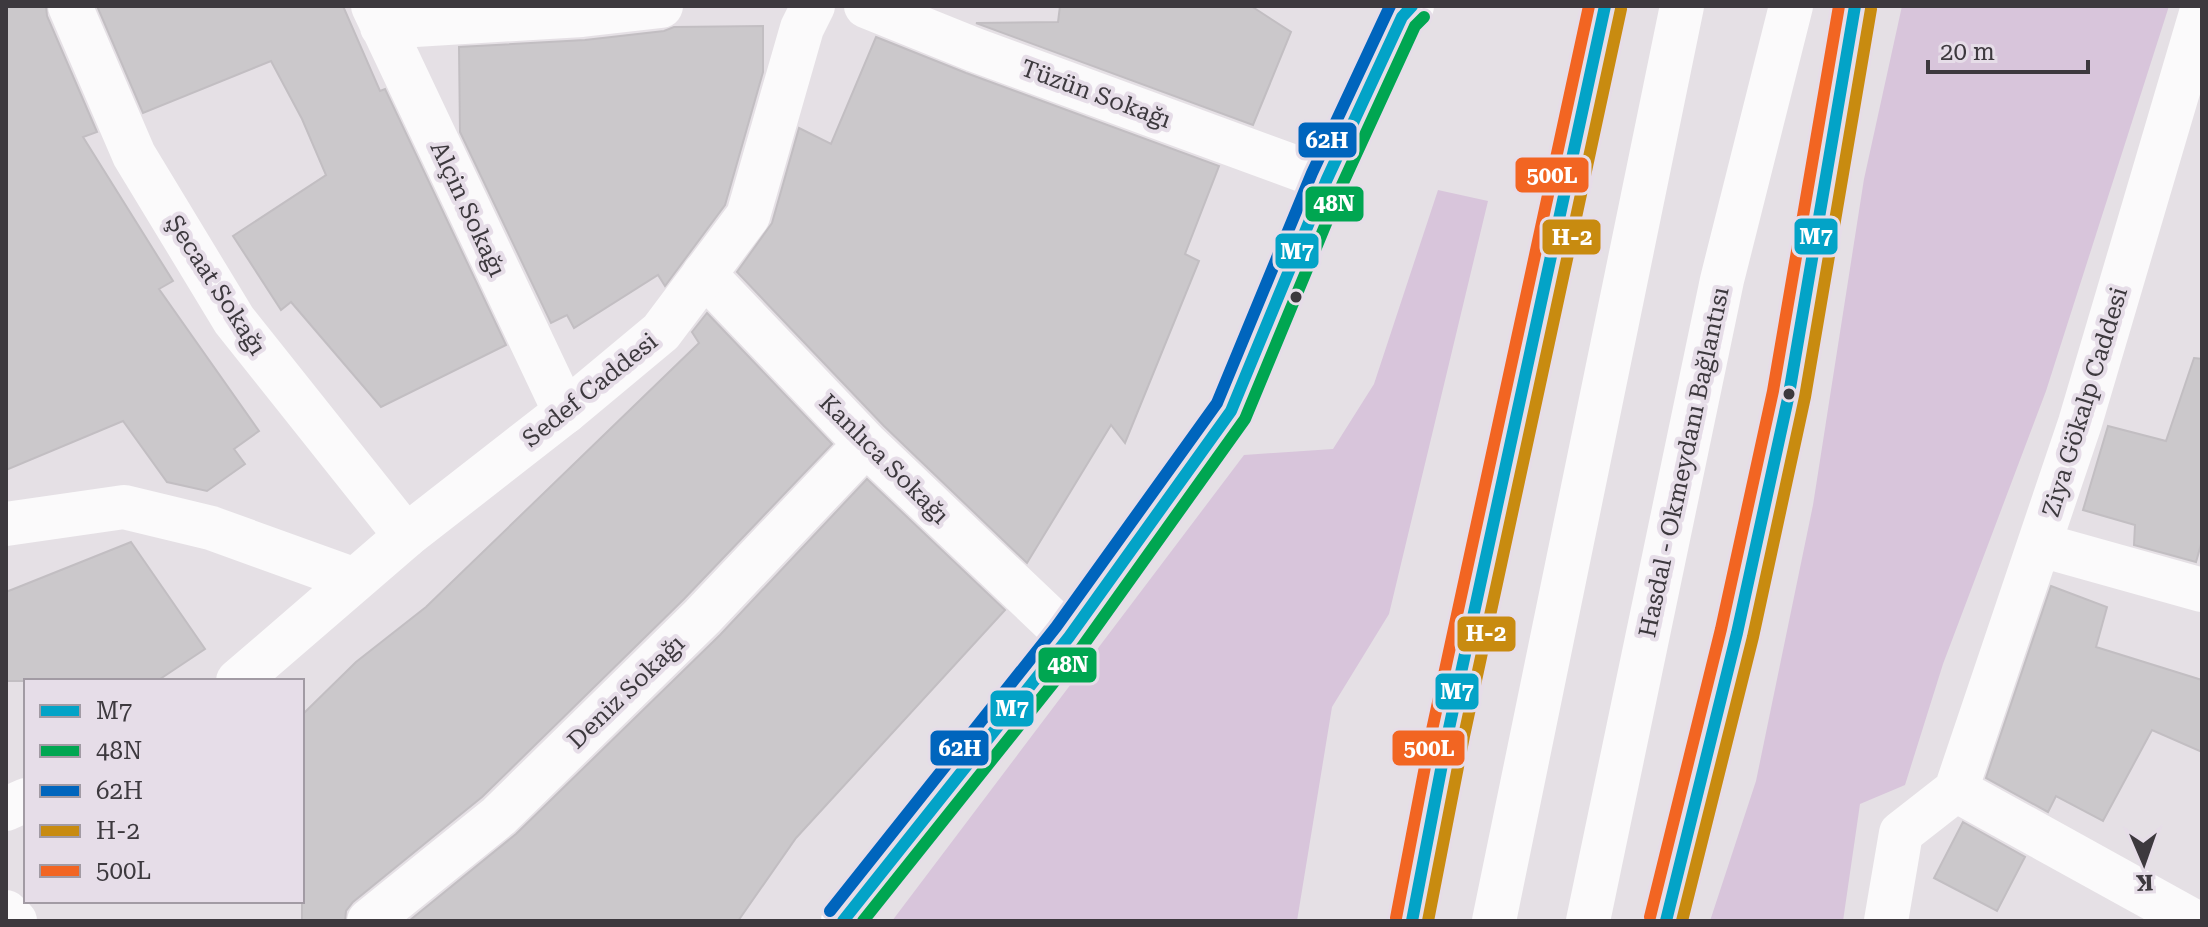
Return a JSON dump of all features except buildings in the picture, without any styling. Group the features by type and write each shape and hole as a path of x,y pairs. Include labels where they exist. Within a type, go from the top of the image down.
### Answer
{"main road":[{"name":"Şecaat Sokağı","path":"70,6 134,155 234,320 406,536"},
{"path":"377,16 582,15 661,6"},
{"name":"Sedef Caddesi","path":"240,679 406,536 565,412 661,332 748,216 802,28 813,6"},
{"name":"Tüzün Sokağı","path":"866,6 975,50 1327,179"},
{"path":"1412,921 1448,733 1605,6"},
{"path":"1494,921 1682,6"},
{"name":"Hasdal - Okmeydanı Bağlantısı","path":"1588,921 1722,280 1791,6"},
{"path":"843,921 1069,637 1231,411 1327,179 1404,10"},
{"name":"Ziya Gökalp Caddesi","path":"1956,790 2080,423 2202,10"},
{"name":"Alçin Sokağı","path":"377,16 565,412"},
{"name":"Kanlıca Sokağı","path":"704,274 866,444 1069,637"},
{"name":"Deniz Sokağı","path":"369,921 499,816 702,617 866,444"},
{"path":"6,524 124,507 211,528 355,580"},
{"path":"2041,545 2202,590"},
{"path":"1886,921 1901,833 1956,790 2193,921"},
{"path":"6,912 15,921"}],"shaded area":[{"path":"1902,6 2169,6 2046,391 1943,664 1905,785 1860,804 1843,921 1710,921 1756,781 1813,505 1864,179"},
{"path":"1438,190 1488,201 1389,614 1332,707 1297,921 892,921 1244,455 1333,449 1374,384"}],"transit line":[{"name":"62H","path":"830,911 1056,627 1217,403 1312,173 1390,6"},
{"name":"M7","path":"843,921 1069,637 1231,411 1327,179 1402,17 1412,6"},
{"name":"500L","path":"1396,918 1432,730 1589,6"},
{"name":"M7","path":"1412,921 1448,733 1605,6"},
{"name":"500L","path":"1650,917 1721,629 1773,391 1839,6"},
{"name":"M7","path":"1666,921 1737,633 1789,394 1855,6"},
{"name":"H-2","path":"1428,921 1464,736 1621,9"},
{"name":"H-2","path":"1682,921 1753,637 1805,397 1871,9"},
{"name":"48N","path":"863,921 1082,647 1245,419 1342,185 1415,26 1424,17"}]}
